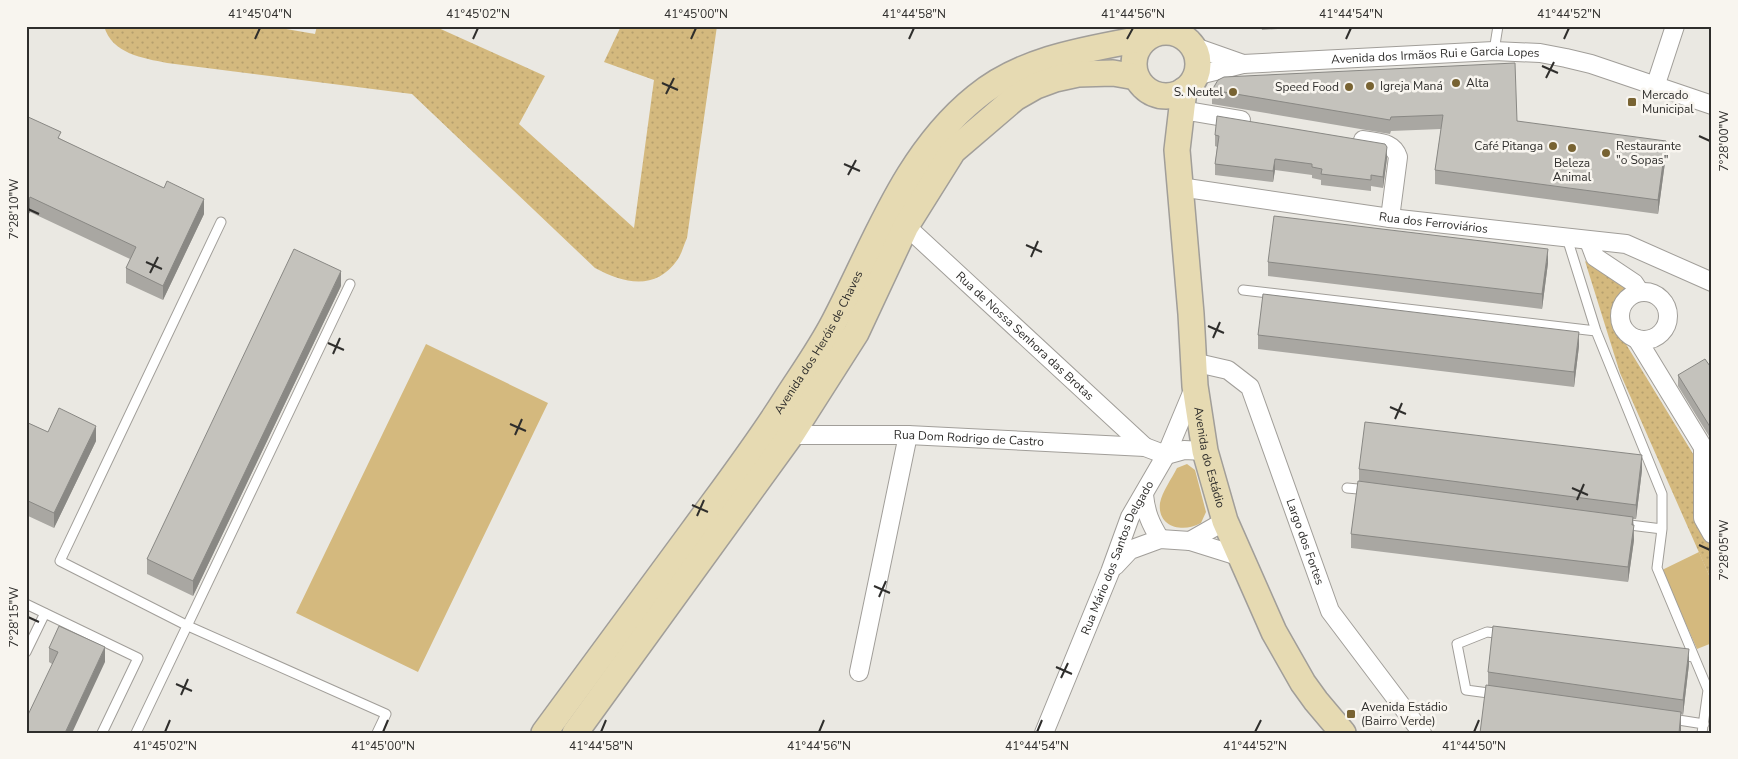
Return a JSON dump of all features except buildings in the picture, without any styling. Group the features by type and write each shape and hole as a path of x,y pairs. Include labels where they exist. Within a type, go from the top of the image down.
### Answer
{"main road":[{"path":"1167,34 1197,56 1198,66 1187,92 1166,96 1156,95 1141,85 1136,77 1134,56 1139,46 1167,34"},
{"name":"Avenida dos Heróis de Chaves","path":"544,733 768,428 833,324 884,217 908,176 930,145 954,117 976,96 996,83 1040,63 1095,47 1167,34"},
{"name":"Avenida dos Heróis de Chaves","path":"575,733 791,435 856,333 906,226 953,151 1015,98 1042,84 1078,74 1113,73 1136,77"},
{"name":"Avenida do Estádio","path":"1187,92 1177,150 1194,374 1205,451 1225,521 1282,649 1316,701 1343,733"},
{"name":"Avenida do Estádio","path":"1156,95 1177,150"}],"street":[{"path":"1656,87 1674,26"},
{"path":"1167,34 1243,64"},
{"name":"Avenida dos Irmãos Rui e Garcia Lopes","path":"1243,64 1494,51 1540,53 1590,64 1712,105"},
{"path":"1187,92 1243,64"},
{"path":"1187,92 1258,123"},
{"path":"1343,137 1390,145 1395,150 1398,156 1390,218"},
{"name":"Rua dos Ferroviários","path":"1180,187 1390,218 1626,244 1712,282"},
{"name":"Rua de Nossa Senhora das Brotas","path":"906,226 1145,447"},
{"path":"1589,241 1595,257 1634,283 1640,292"},
{"path":"1637,339 1652,339 1665,329 1668,314 1666,306 1656,294 1648,292 1633,294 1622,306 1621,322 1624,329 1637,339 1708,455 1703,518 1712,534"},
{"name":"Largo dos Fortes","path":"1194,374 1228,370 1250,387 1330,611 1422,733"},
{"name":"Rua Mário dos Santos Delgado","path":"1044,733 1110,572 1130,517 1166,455 1194,374"},
{"name":"Rua Dom Rodrigo de Castro","path":"791,435 908,435 1145,447"},
{"path":"859,672 908,435"},
{"path":"1145,447 1166,455 1184,450 1205,451"},
{"path":"1144,495 1150,524 1160,539"},
{"path":"1190,541 1225,521"},
{"path":"1110,572 1130,550 1160,539 1190,541 1241,557"}],"lane":[{"path":"1494,51 1498,26"},
{"path":"221,222 60,562 188,626 386,714 377,733"},
{"path":"1567,238 1596,331 1662,494 1662,529 1658,568 1708,690 1703,728 1664,718"},
{"path":"136,733 350,284"},
{"path":"1244,290 1596,331"},
{"path":"1347,488 1376,492"},
{"path":"1612,523 1662,529"},
{"path":"26,604 138,658 102,733"},
{"path":"26,652 45,613"},
{"path":"1506,695 1466,690 1457,644 1486,632 1516,636"},
{"path":"1665,653 1694,657"}],"shaded area":[{"path":"104,26 269,26 315,34 317,26 434,26 545,76 519,124 634,228 654,80 604,62 621,26 717,26 687,238 681,254 669,269 660,276 640,282 618,278 595,268 412,94 148,59 121,49 108,35"},
{"path":"1585,261 1632,288 1624,293 1616,304 1616,321 1621,336 1698,462 1712,541 1712,582 1620,373"},
{"path":"426,344 548,403 418,672 296,613"},
{"path":"1187,464 1195,470 1206,512 1201,523 1187,528 1180,528 1167,523 1163,518 1160,511 1160,503 1177,468"},
{"path":"1699,552 1712,582 1712,643 1697,649 1662,570"}],"place":[{"name":"Alta","path":"1456,83"},
{"name":"Igreja Maná","path":"1370,86"},
{"name":"Speed Food","path":"1349,87"},
{"name":"S. Neutel","path":"1233,92"},
{"name":"Mercado Municipal","path":"1632,102"},
{"name":"Café Pitanga","path":"1553,146"},
{"name":"Beleza Animal","path":"1572,148"},
{"name":"Restaurante \"o Sopas\"","path":"1606,153"},
{"name":"Avenida Estádio (Bairro Verde)","path":"1351,714"}]}
